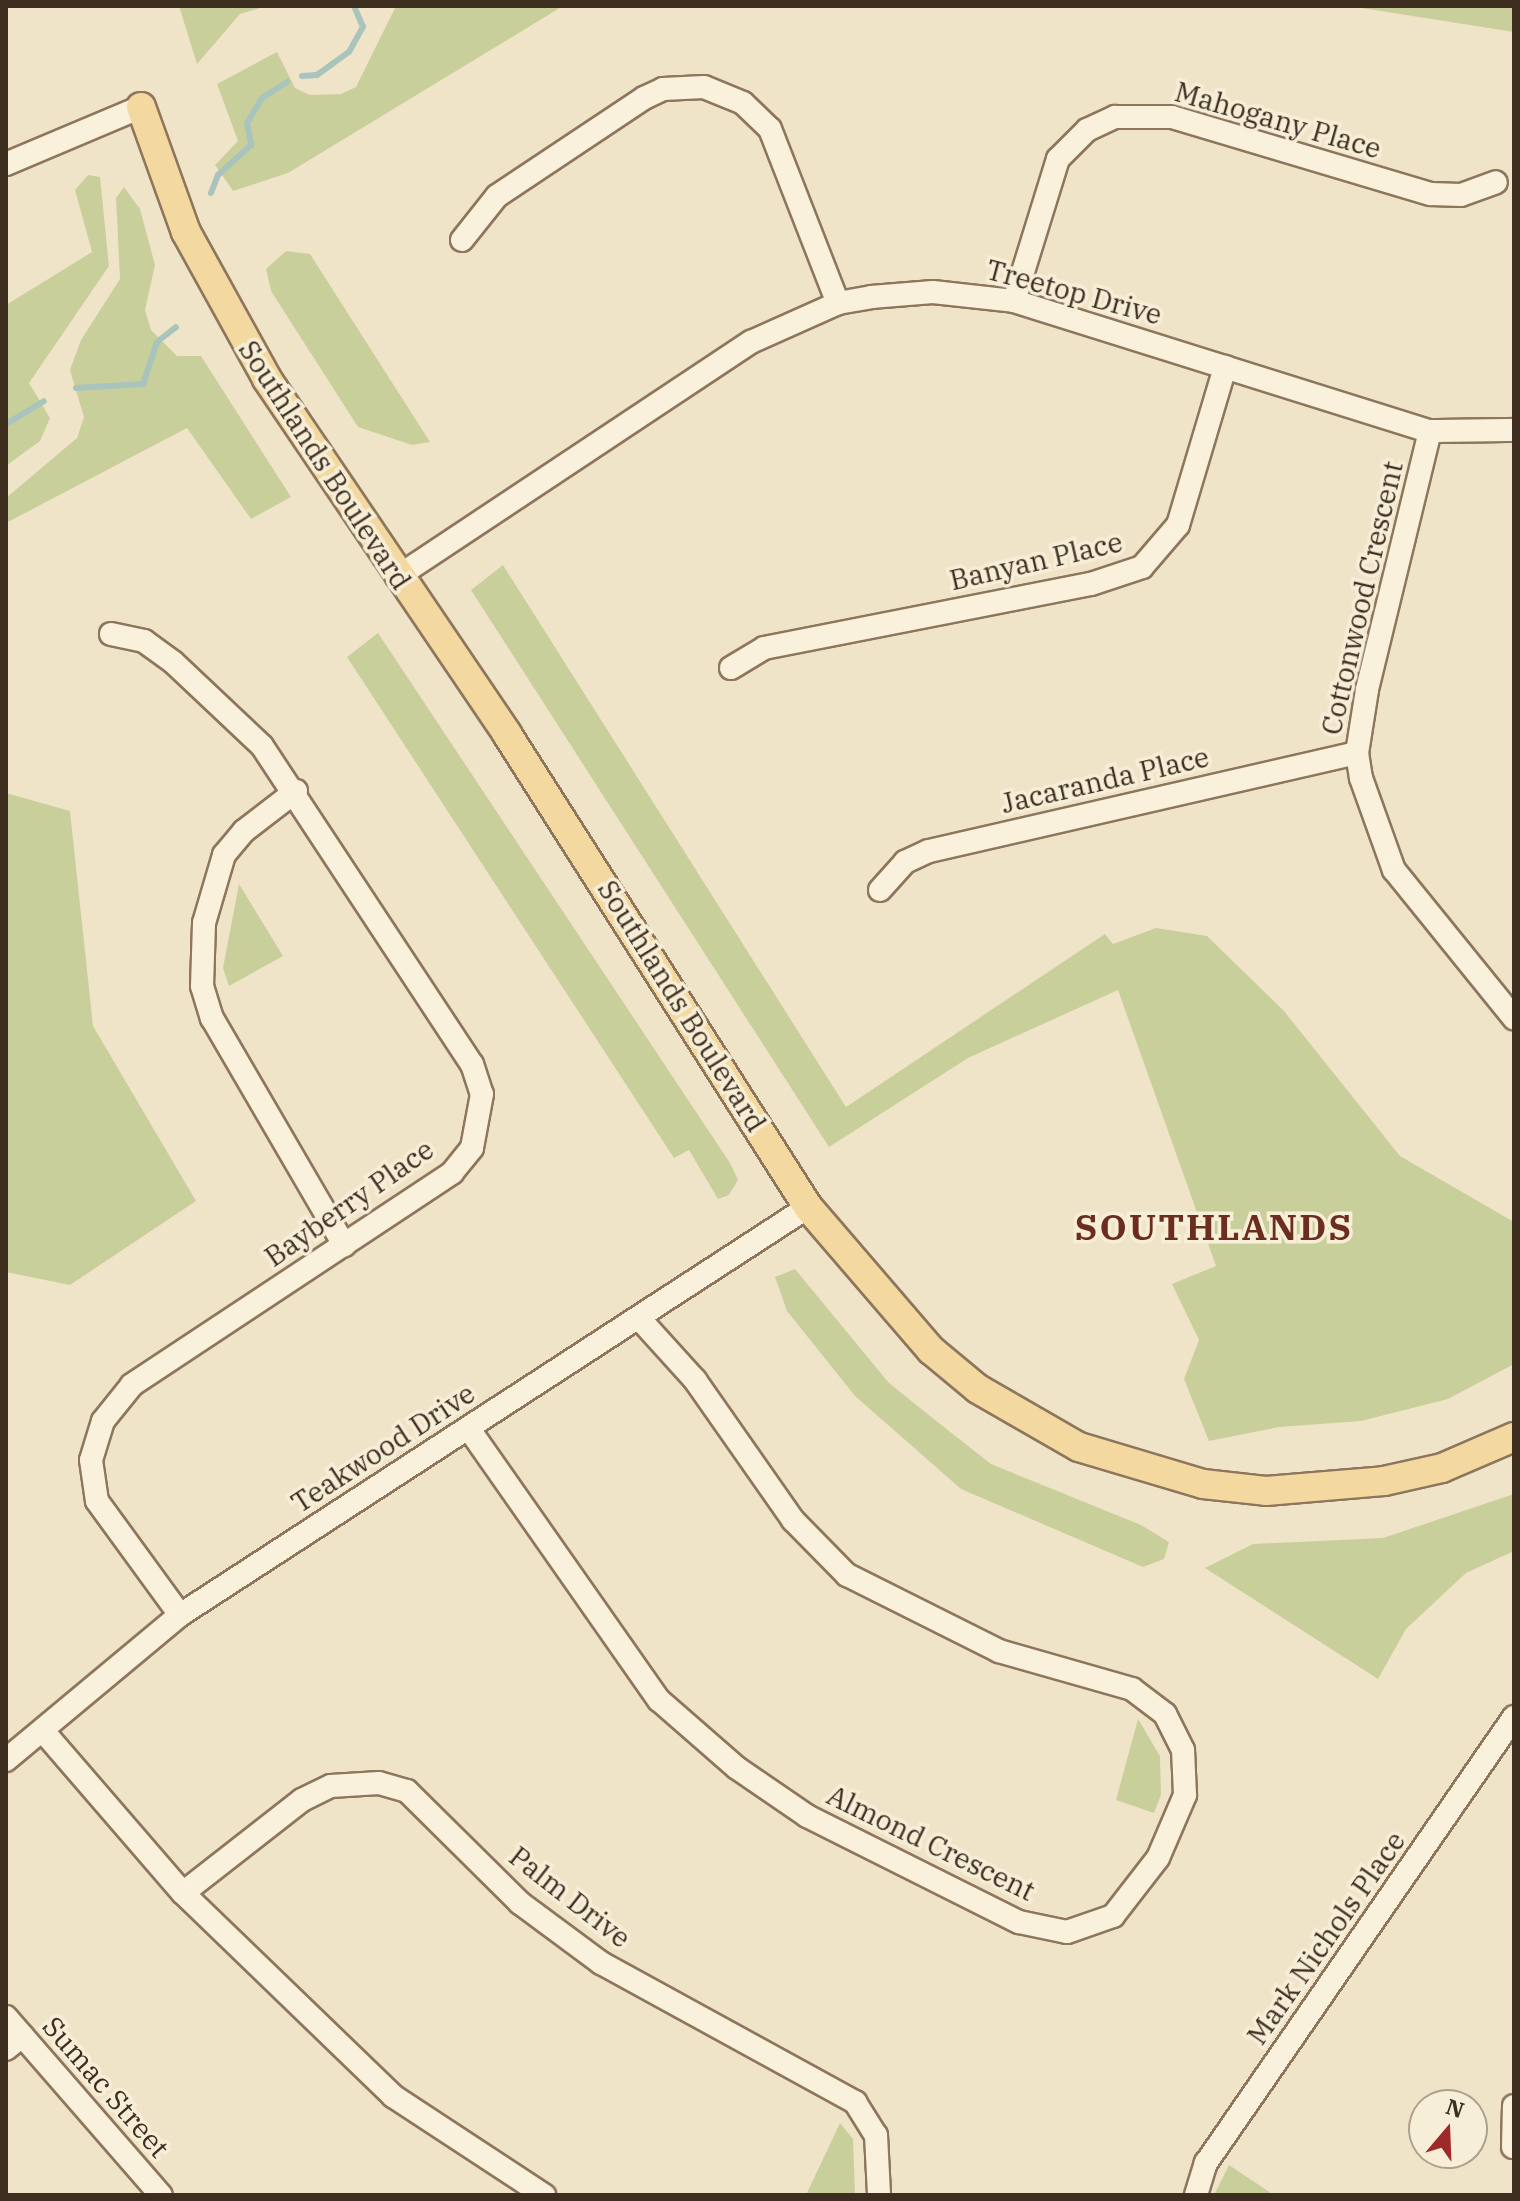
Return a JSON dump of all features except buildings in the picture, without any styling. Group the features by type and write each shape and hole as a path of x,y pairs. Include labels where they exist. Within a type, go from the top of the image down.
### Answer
{"main road":[{"name":"Southlands Boulevard","path":"141,107 186,232 227,314 397,577 608,888 808,1207 931,1350 978,1389 1079,1447 1139,1469 1203,1484 1329,1489 1442,1468 1514,1437"}],"street":[{"path":"462,240 477,214 504,191 644,98 663,89 704,87 743,103 770,129 838,303"},
{"path":"6,164 141,107"},
{"name":"Mahogany Place","path":"1014,301 1058,159 1087,130 1115,117 1172,117 1431,194 1461,195 1496,182"},
{"name":"Treetop Drive","path":"397,577 751,342 838,303 933,292 1014,301 1430,431 1514,430"},
{"name":"Banyan Place","path":"731,668 764,648 1091,584 1142,567 1178,525 1225,367"},
{"name":"Cottonwood Crescent","path":"1430,431 1357,753 1367,806 1394,870 1514,1018"},
{"name":"Bayberry Place","path":"111,634 144,641 173,662 262,746 296,791 472,1064 482,1094 472,1148 452,1173 132,1385 113,1404 93,1443 97,1501 180,1615"},
{"name":"Jacaranda Place","path":"880,890 905,862 929,851 1357,753"},
{"path":"296,791 244,831 224,855 204,923 202,986 212,1018 344,1245"},
{"name":"Teakwood Drive","path":"6,1760 180,1615 808,1207"},
{"name":"Almond Crescent","path":"469,1429 659,1700 737,1768 807,1816 1019,1922 1067,1932 1113,1916 1158,1858 1185,1795 1183,1750 1165,1714 1132,1689 999,1651 847,1575 793,1520 695,1380 639,1318"},
{"name":"Mark Nichols Place","path":"1196,2195 1206,2163 1514,1717"},
{"path":"43,1731 183,1893 393,2096 544,2195"},
{"name":"Palm Drive","path":"183,1893 302,1800 331,1786 379,1783 407,1791 520,1903 601,1963 855,2102 876,2135 879,2195"},
{"name":"Sumac Street","path":"6,2017 14,2042 158,2194"},
{"path":"1513,2147 1514,2106"}],"green space":[{"path":"179,6 267,6 240,14 197,64"},
{"path":"396,6 563,6 288,173 233,191 215,165 238,141 217,84 277,52 295,88 310,95 341,94 356,87"},
{"path":"1349,6 1514,6 1514,32"},
{"path":"88,175 100,177 109,266 29,383 50,418 40,441 6,466 6,305 92,252 75,190"},
{"path":"124,187 140,209 155,265 145,310 151,330 177,356 201,356 291,497 251,519 187,428 6,523 6,498 77,438 84,417 70,370 81,340 120,279 116,198"},
{"path":"286,251 310,254 430,442 412,445 358,427 271,291 266,269"},
{"path":"503,565 846,1107 1105,934 1113,944 1156,928 1207,936 1284,1011 1400,1156 1514,1222 1514,1364 1448,1399 1361,1421 1279,1427 1209,1441 1184,1379 1199,1340 1172,1284 1216,1266 1118,990 968,1058 829,1147 471,590"},
{"path":"378,633 730,1163 738,1180 729,1195 718,1199 689,1150 674,1158 347,657"},
{"path":"6,793 70,811 93,1026 196,1201 70,1285 6,1272"},
{"path":"239,884 283,956 229,986 223,968"},
{"path":"795,1269 889,1383 991,1464 1141,1525 1169,1542 1164,1559 1143,1567 961,1489 855,1396 787,1311 775,1277"},
{"path":"1514,1494 1514,1551 1466,1573 1406,1629 1378,1679 1205,1568 1253,1544 1383,1538"},
{"path":"1138,1719 1160,1756 1161,1795 1154,1813 1116,1800"},
{"path":"840,2123 853,2139 855,2195 806,2195"},
{"path":"1229,2165 1274,2195 1214,2195"}],"waterway":[{"path":"302,76 317,75 349,52 363,27 354,6"},
{"path":"211,193 218,175 251,145 247,123 262,98 287,82"},
{"path":"76,388 143,384 157,342 176,327"},
{"path":"6,424 44,401"}],"district":[{"name":"SOUTHLANDS","path":"1214,1227"}]}
